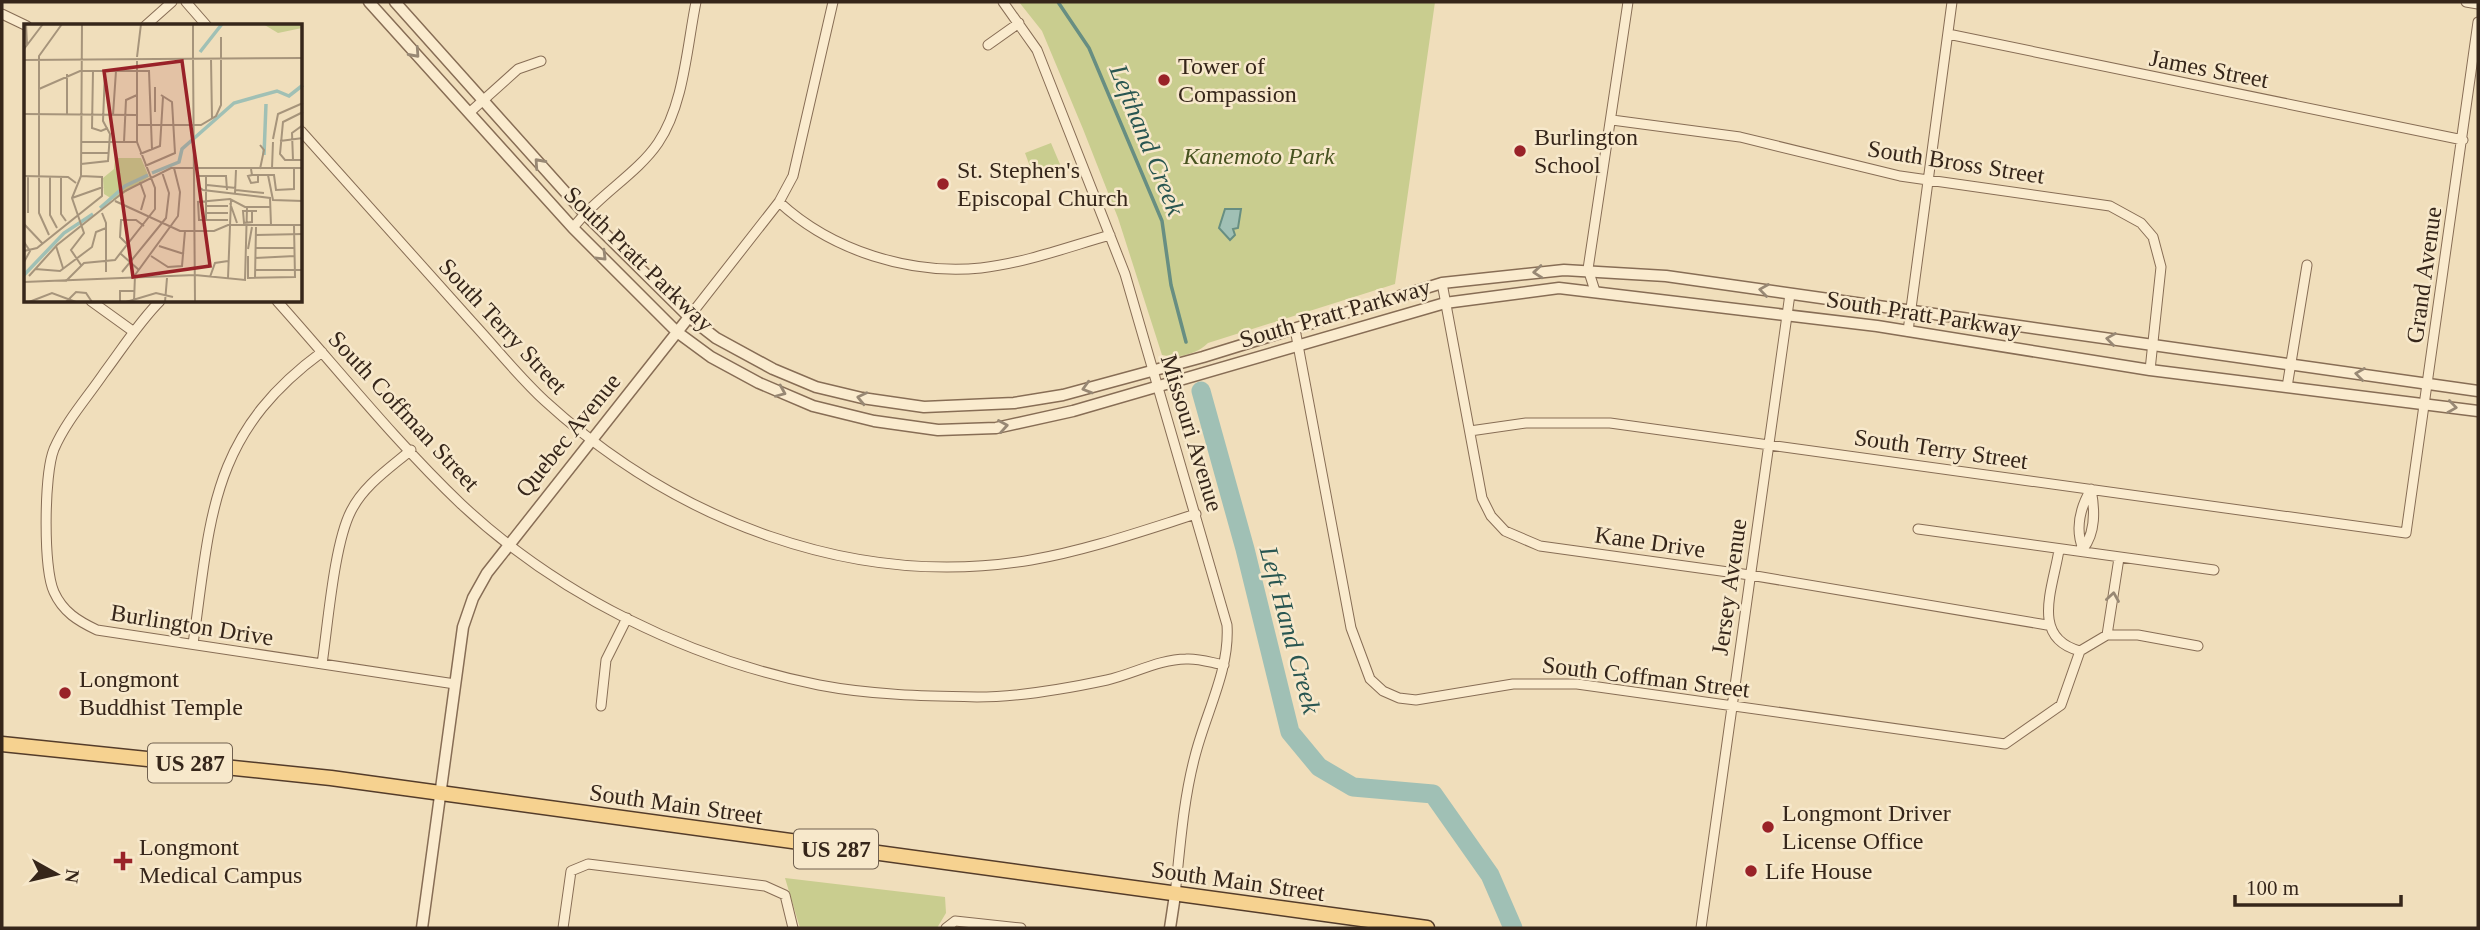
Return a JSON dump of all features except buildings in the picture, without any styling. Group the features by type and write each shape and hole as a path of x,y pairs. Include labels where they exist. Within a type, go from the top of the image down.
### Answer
{"main road":[{"name":"South Main Street","path":"2,744 331,778 438,795 1427,928"}],"street":[{"path":"147,24 172,2"},
{"path":"186,2 205,24"},
{"name":"South Pratt Parkway","path":"395,2 584,213 689,317 716,338 773,369 816,387 890,404 924,407 1014,403 1063,395 1295,329 1442,283 1588,269 1911,310 2478,391"},
{"path":"573,228 584,213 657,145 669,124 696,2"},
{"name":"Quebec Avenue","path":"422,928 463,627 472,598 508,544 779,202 793,176 801,150 833,2"},
{"name":"Missouri Avenue","path":"1003,2 1037,50 1111,235 1227,625 1228,642 1224,665 1195,755 1175,895"},
{"path":"1595,291 1588,269 1628,2"},
{"path":"1908,331 1952,2"},
{"path":"2466,2 2478,4"},
{"name":"South Pratt Parkway","path":"376,4 469,113 573,228 677,332 711,357 813,406 904,427 996,428 1073,411 1445,303 1559,288 1908,331 2150,370 2478,411"},
{"path":"2,14 24,25"},
{"name":"Grand Avenue","path":"2406,533 2478,22"},
{"path":"988,45 1018,23"},
{"name":"James Street","path":"1948,34 2463,140"},
{"path":"469,113 518,69 541,61"},
{"name":"South Bross Street","path":"1612,120 1740,136 1846,164 1928,181 2099,204 2130,214 2153,237 2161,267 2150,370"},
{"name":"South Terry Street","path":"303,133 543,400 647,480 746,529 835,554 887,562 960,565 1030,560 1087,548 1196,514"},
{"path":"779,202 812,228 843,244 910,265 946,269 981,268 1027,260 1111,235"},
{"path":"2287,387 2307,265"},
{"name":"Kane Drive","path":"1442,283 1482,498 1491,516 1505,531 1540,546 1750,575 2048,625"},
{"name":"Jersey Avenue","path":"1701,928 1790,294"},
{"path":"94,303 134,332"},
{"name":"Burlington Drive","path":"158,303 65,426 54,451 48,492 49,577 63,607 97,630 455,684"},
{"name":"South Coffman Street","path":"279,303 462,505 508,544 627,618 704,652 769,673 869,692 982,696 1042,692 1109,680 1177,659 1190,658 1224,665"},
{"name":"South Coffman Street","path":"1295,329 1351,628 1365,671 1383,691 1399,698 1416,700 1540,681 2006,744 2061,705 2080,651"},
{"path":"193,644 213,508 237,443 258,413 285,384 323,352"},
{"name":"South Terry Street","path":"1470,431 1526,423 1579,422 1769,444 2406,533"},
{"path":"322,664 343,532 351,511 363,492 411,450"},
{"path":"2083,550 2078,537 2081,515 2091,489"},
{"path":"1917,529 2214,570"},
{"path":"2059,550 2048,625 2054,638 2068,648 2080,651 2107,635 2138,635 2199,646"},
{"path":"2107,635 2119,558"},
{"path":"601,706 606,660 627,618"},
{"path":"563,928 571,871 588,864 765,886 785,895 793,928"},
{"path":"1170,928 1175,895"},
{"path":"946,928 955,921 1021,928"}],"green space":[{"name":"Kanemoto Park","path":"1019,2 1435,2 1395,284 1208,343 1187,355 1162,355 1118,218 1083,129 1042,31"},
{"path":"1051,143 1062,169 1035,180 1025,153"},
{"path":"785,878 945,897 946,913 937,928 800,928"}],"water":[{"path":"1225,209 1241,209 1238,228 1233,229 1235,235 1230,240 1219,228"}],"waterway":[{"name":"Lefthand Creek","path":"1058,2 1089,48 1162,221 1171,285 1186,342"},
{"name":"Left Hand Creek","path":"1201,391 1245,549 1290,732 1319,767 1353,787 1433,794 1490,875 1513,928"}],"place":[{"name":"Tower of Compassion","path":"1164,80"},
{"name":"Burlington School","path":"1520,151"},
{"name":"St. Stephen's Episcopal Church","path":"943,184"},
{"name":"Longmont Buddhist Temple","path":"65,693"},
{"name":"Longmont Driver License Office","path":"1768,827"},
{"name":"Longmont Medical Campus","path":"123,861"},
{"name":"Life House","path":"1751,871"}]}
